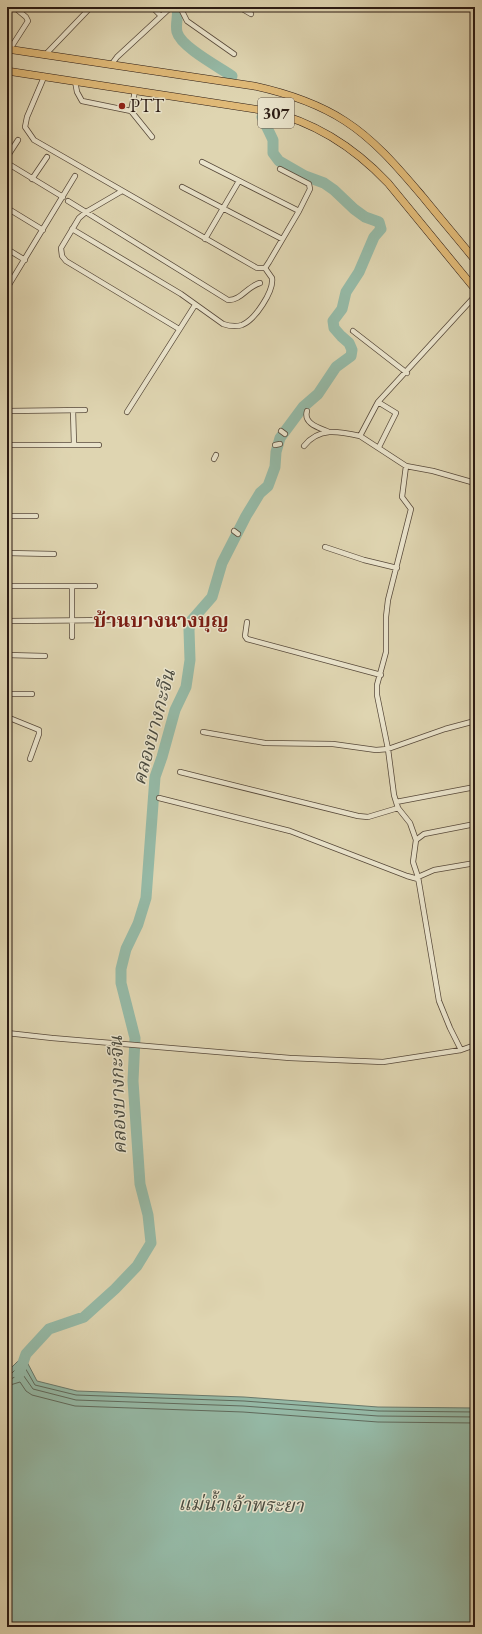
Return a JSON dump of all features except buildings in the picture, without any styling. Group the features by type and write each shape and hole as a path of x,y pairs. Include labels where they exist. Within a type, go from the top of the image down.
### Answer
{"main road":[{"name":"307","path":"8,50 254,86 292,96 330,112 360,132 390,159 475,260"},
{"name":"307","path":"8,70 44,77 267,111 301,120 331,135 359,154 378,172 475,289"}],"street":[{"path":"8,50 28,21 26,17 14,7"},
{"path":"45,55 91,7"},
{"path":"152,7 161,16"},
{"path":"111,65 117,57 171,7"},
{"path":"180,7 187,21 234,54"},
{"path":"239,7 251,14"},
{"path":"44,77 27,117 25,127 34,140 257,268 264,268"},
{"path":"75,81 77,92 82,101 131,111 152,137"},
{"path":"131,111 135,91"},
{"path":"7,157 18,140"},
{"path":"32,179 47,157"},
{"path":"202,162 299,211"},
{"path":"7,163 63,197"},
{"path":"264,268 310,190 310,186 280,169"},
{"path":"7,288 75,176"},
{"path":"205,239 239,181"},
{"path":"182,187 282,239"},
{"path":"122,191 86,212 72,229 61,248 62,256 66,261 179,329"},
{"path":"68,201 228,300 237,298 249,288 260,283"},
{"path":"7,208 43,230"},
{"path":"72,229 181,294 223,324 230,326 242,325 256,313 272,289 272,278 264,268"},
{"path":"7,249 25,260"},
{"path":"360,436 378,402 407,373 475,296"},
{"path":"127,412 195,305"},
{"path":"353,331 407,373"},
{"path":"378,402 396,413 379,448"},
{"path":"73,410 74,445"},
{"path":"7,411 85,410"},
{"path":"307,411 306,416 308,421 329,432"},
{"path":"304,446 315,435 329,432 343,432 360,436 406,466 433,471 475,483"},
{"path":"7,445 99,445"},
{"path":"406,466 402,498 411,510 388,600 386,617 386,652 377,695 388,749 394,795 398,808 410,823 416,840 413,862 418,878 440,1001 450,1028 461,1050"},
{"path":"7,516 36,516"},
{"path":"325,547 364,560 397,568"},
{"path":"7,553 54,554"},
{"path":"7,586 96,586"},
{"path":"72,586 72,637"},
{"path":"7,620 117,620"},
{"path":"247,622 245,636 247,640 381,675"},
{"path":"7,656 44,656"},
{"path":"7,694 32,694"},
{"path":"7,717 39,730 40,734 30,759"},
{"path":"203,732 265,743 333,744 376,750 388,749 445,729 475,721"},
{"path":"180,772 358,816 368,817 398,808"},
{"path":"396,802 475,787"},
{"path":"159,798 290,831 407,876 418,878 434,870 475,863"},
{"path":"416,840 424,834 475,824"},
{"path":"7,1033 287,1058 383,1062 461,1050 475,1044"}],"water":[{"name":"แม่น้ำเจ้าพระยา","path":"19,1360 27,1362 37,1381 77,1391 244,1397 378,1407 475,1408 475,1627 7,1627 7,1372"}],"waterway":[{"name":"คลองบางกะจีน","path":"177,7 177,32 180,38 193,50 232,76"},
{"name":"คลองบางกะจีน","path":"19,1374 26,1354 49,1329 84,1317 115,1289 137,1266 151,1243 148,1215 140,1184 133,1081 135,1038 121,983 121,969 126,949 138,924 146,898 155,777 175,710 186,687 190,660 189,630 191,621 212,597 222,563 246,516 260,493 268,486 275,467 276,452 280,438 303,407 318,394 336,367 351,356 352,350 349,343 334,328 333,321 342,309 346,292 359,272 374,237 381,229 379,222 365,217 324,183 305,176 279,161 273,153 273,140 262,117"}],"place":[{"name":"PTT","path":"122,106"}],"district":[{"name":"บ้านบางนางบุญ","path":"161,620"}]}
